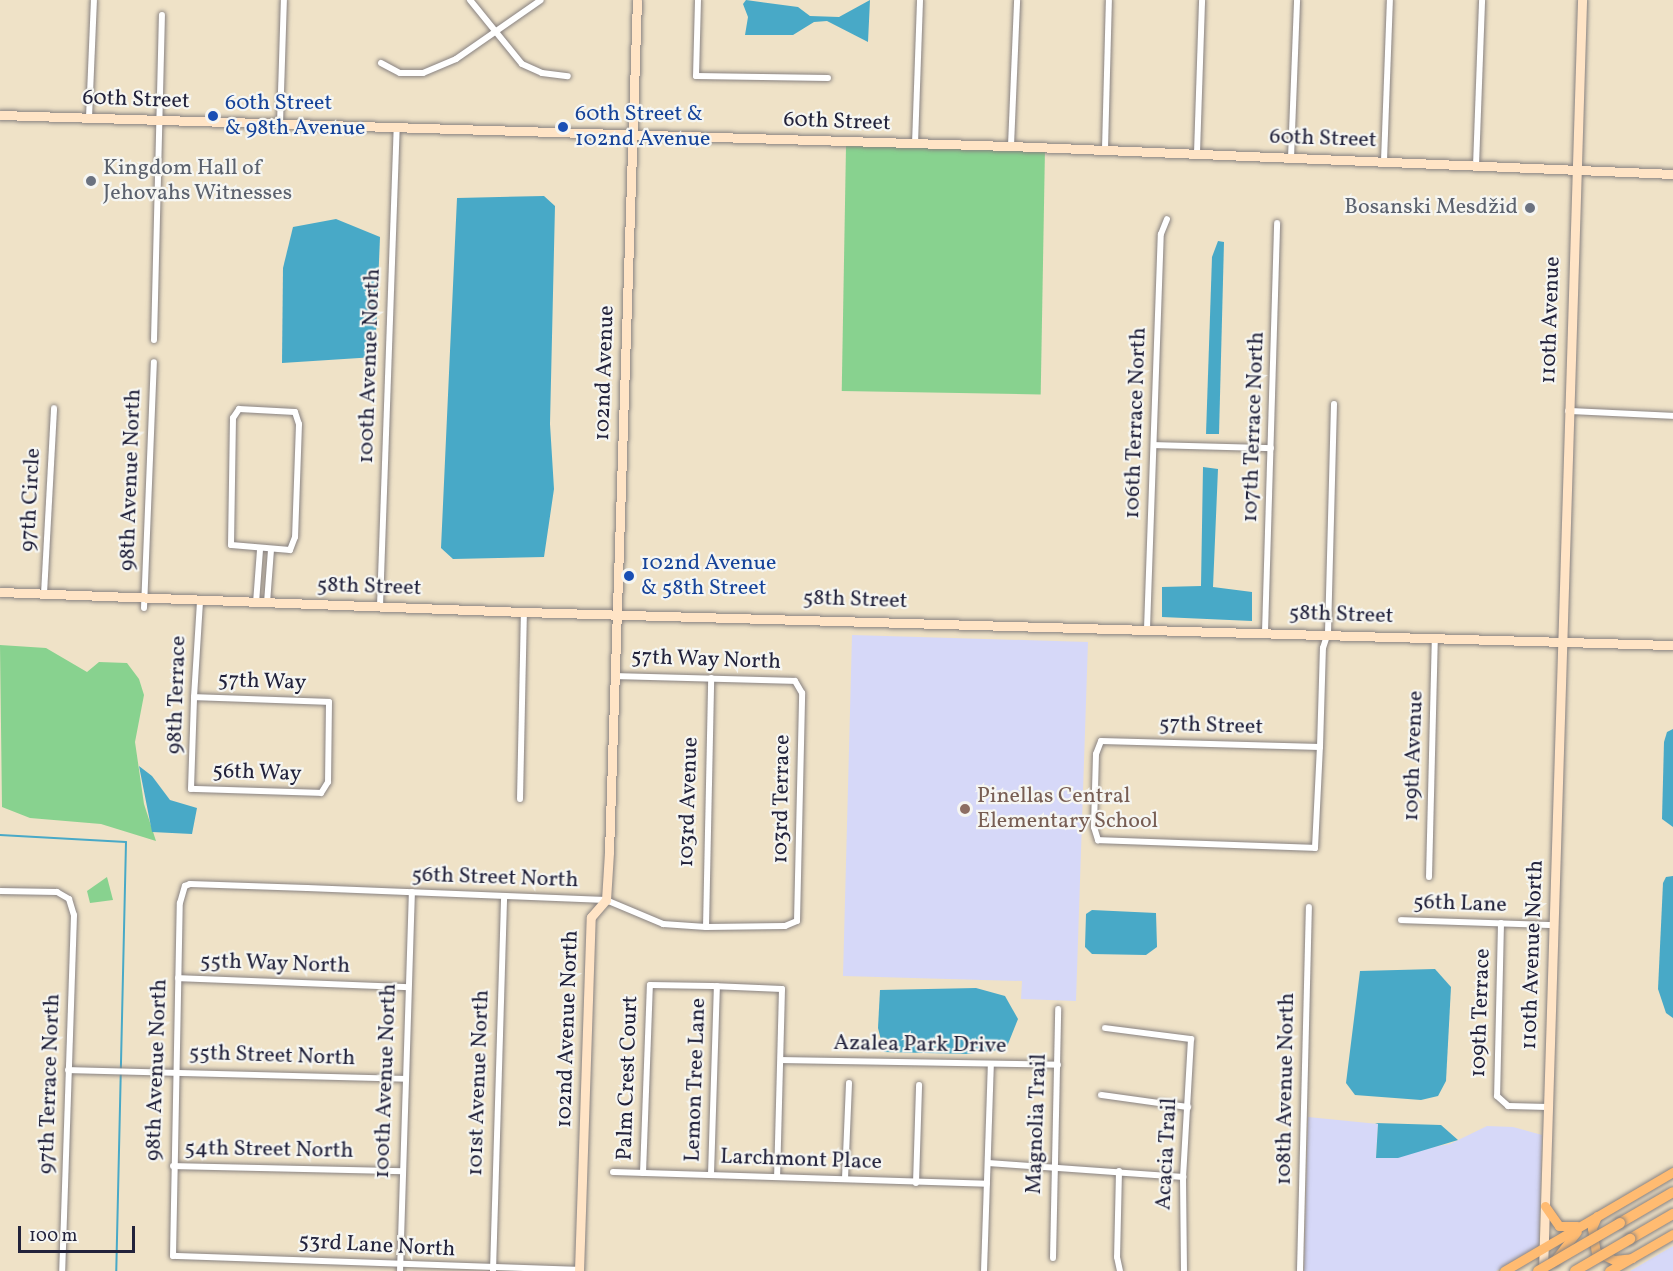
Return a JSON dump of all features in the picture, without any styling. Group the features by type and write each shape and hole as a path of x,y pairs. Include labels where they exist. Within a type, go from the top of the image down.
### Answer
{"highway":[{"path":"1538,1271 1673,1192"},
{"path":"1575,1271 1673,1214"}],"main road":[{"path":"1504,1271 1673,1172"},
{"path":"1545,1206 1559,1226 1582,1226"},
{"path":"1597,1216 1593,1228 1596,1251 1614,1260 1632,1258"},
{"path":"1548,1271 1582,1226"},
{"path":"1609,1271 1673,1234"}],"street":[{"path":"88,118 94,0"},
{"path":"280,124 284,0"},
{"path":"470,0 493,32 522,64 542,73 568,76"},
{"path":"381,63 399,73 423,73 456,59 541,0"},
{"path":"633,135 638,0"},
{"path":"698,0 696,76 828,78"},
{"path":"915,144 920,0"},
{"path":"1011,146 1017,0"},
{"path":"1105,149 1109,0"},
{"path":"1197,153 1202,0"},
{"path":"1291,158 1297,0"},
{"path":"1384,161 1390,0"},
{"path":"1476,166 1482,0"},
{"name":"110th Avenue","path":"1560,641 1582,0"},
{"path":"154,340 162,15"},
{"name":"60th Street","path":"0,116 1105,149 1673,174"},
{"name":"100th Avenue North","path":"380,606 397,128"},
{"name":"102nd Avenue","path":"616,613 633,135"},
{"name":"106th Terrace North","path":"1147,629 1161,234 1167,219"},
{"name":"107th Terrace North","path":"1265,632 1277,223"},
{"name":"98th Avenue North","path":"144,603 154,362"},
{"path":"1320,747 1323,648 1328,633 1334,404"},
{"name":"97th Circle","path":"44,594 54,408"},
{"path":"239,409 295,412 299,424 295,537 290,550 260,550 231,545 233,418 239,409"},
{"path":"1568,411 1673,416"},
{"path":"1154,445 1271,448"},
{"path":"256,603 260,550"},
{"path":"267,604 271,550"},
{"name":"58th Street","path":"0,592 144,603 380,606 1673,645"},
{"name":"98th Terrace","path":"191,789 200,602"},
{"path":"520,799 524,612"},
{"name":"102nd Avenue North","path":"579,1270 591,917 606,900 616,676 616,613"},
{"name":"109th Avenue","path":"1429,877 1435,637"},
{"name":"110th Avenue North","path":"1543,1271 1560,641"},
{"name":"57th Way North","path":"616,676 795,681"},
{"name":"103rd Avenue","path":"706,927 711,678"},
{"name":"103rd Terrace","path":"795,681 802,693 797,921"},
{"name":"57th Way","path":"194,697 329,702 328,783 321,793"},
{"name":"57th Street","path":"1101,741 1320,747 1316,848 1098,840 1094,827 1096,754 1101,741"},
{"name":"56th Way","path":"191,789 321,793"},
{"name":"98th Avenue North","path":"173,1256 172,1166 180,903 185,886"},
{"name":"56th Street North","path":"185,886 606,900 663,924 706,927 785,926 797,921"},
{"name":"97th Terrace North","path":"0,891 57,892 69,899 74,915 62,1271"},
{"name":"100th Avenue North","path":"400,1268 401,1171 412,892"},
{"name":"101st Avenue North","path":"493,1270 504,896"},
{"name":"108th Avenue North","path":"1300,1271 1309,907"},
{"name":"56th Lane","path":"1401,920 1554,925"},
{"name":"109th Terrace","path":"1501,923 1496,1084 1501,1102 1548,1107"},
{"name":"55th Way North","path":"178,978 407,987"},
{"name":"Palm Crest Court","path":"643,1173 650,985 717,986"},
{"path":"717,986 783,988 777,1177"},
{"name":"Lemon Tree Lane","path":"711,1174 717,986"},
{"name":"Magnolia Trail","path":"1053,1258 1058,1009"},
{"name":"Acacia Trail","path":"1105,1028 1191,1039 1183,1177 1184,1271"},
{"name":"Azalea Park Drive","path":"782,1060 1058,1065"},
{"path":"984,1271 991,1065"},
{"name":"55th Street North","path":"68,1070 130,1069 404,1079"},
{"path":"845,1179 849,1083"},
{"path":"916,1183 919,1085"},
{"path":"1101,1095 1188,1107"},
{"path":"987,1163 1055,1165 1183,1177"},
{"name":"54th Street North","path":"172,1166 401,1171"},
{"name":"Larchmont Place","path":"613,1172 987,1184"},
{"path":"1119,1172 1116,1257 1120,1271"},
{"name":"53rd Lane North","path":"173,1256 400,1268 579,1270"}],"shaded area":[{"name":"Pinellas Central Elementary School","path":"852,635 1088,642 1076,1001 1021,999 1022,981 843,976"},
{"path":"1308,1117 1378,1124 1376,1157 1450,1144 1487,1126 1513,1127 1542,1135 1539,1246 1496,1271 1304,1271"},
{"path":"1673,1246 1673,1271 1630,1271"}],"green space":[{"path":"846,146 1045,149 1041,394 842,391"},
{"path":"0,645 46,648 87,672 99,662 127,663 139,679 144,695 135,742 144,804 156,841 101,824 30,818 2,807"},
{"path":"107,877 113,900 90,903 87,891"}],"water":[{"path":"746,0 798,7 810,16 839,17 870,0 868,42 827,21 814,22 793,35 745,35 748,17 743,4"},
{"path":"544,196 555,206 550,424 554,489 544,557 453,559 441,548 457,198"},
{"path":"336,219 380,237 375,357 282,363 283,268 293,227"},
{"path":"1218,241 1224,242 1219,434 1206,434 1212,257"},
{"path":"1203,467 1218,469 1213,587 1252,592 1252,621 1162,617 1162,587 1201,586"},
{"path":"1673,729 1673,827 1662,819 1664,742 1667,732"},
{"path":"139,766 152,776 170,800 197,808 192,834 152,832"},
{"path":"1673,876 1673,1018 1666,1013 1658,989 1663,883 1666,877"},
{"path":"1092,910 1156,913 1157,947 1146,955 1092,954 1085,947 1086,914"},
{"path":"1435,969 1451,987 1446,1081 1438,1096 1421,1100 1355,1095 1346,1083 1360,971"},
{"path":"976,988 1005,996 1018,1019 1006,1049 967,1054 884,1052 878,1028 880,990"},
{"path":"1375,1123 1441,1125 1458,1140 1398,1158 1376,1158 1378,1124"}],"waterway":[{"path":"0,835 126,842 116,1271"}],"place":[{"name":"60th Street & 98th Avenue","path":"213,116"},
{"name":"60th Street & 102nd Avenue","path":"563,127"},
{"name":"Kingdom Hall of Jehovahs Witnesses","path":"91,181"},
{"name":"Bosanski Mesdžid","path":"1530,208"},
{"name":"102nd Avenue & 58th Street","path":"629,576"},
{"name":"Pinellas Central Elementary School","path":"965,809"}]}
